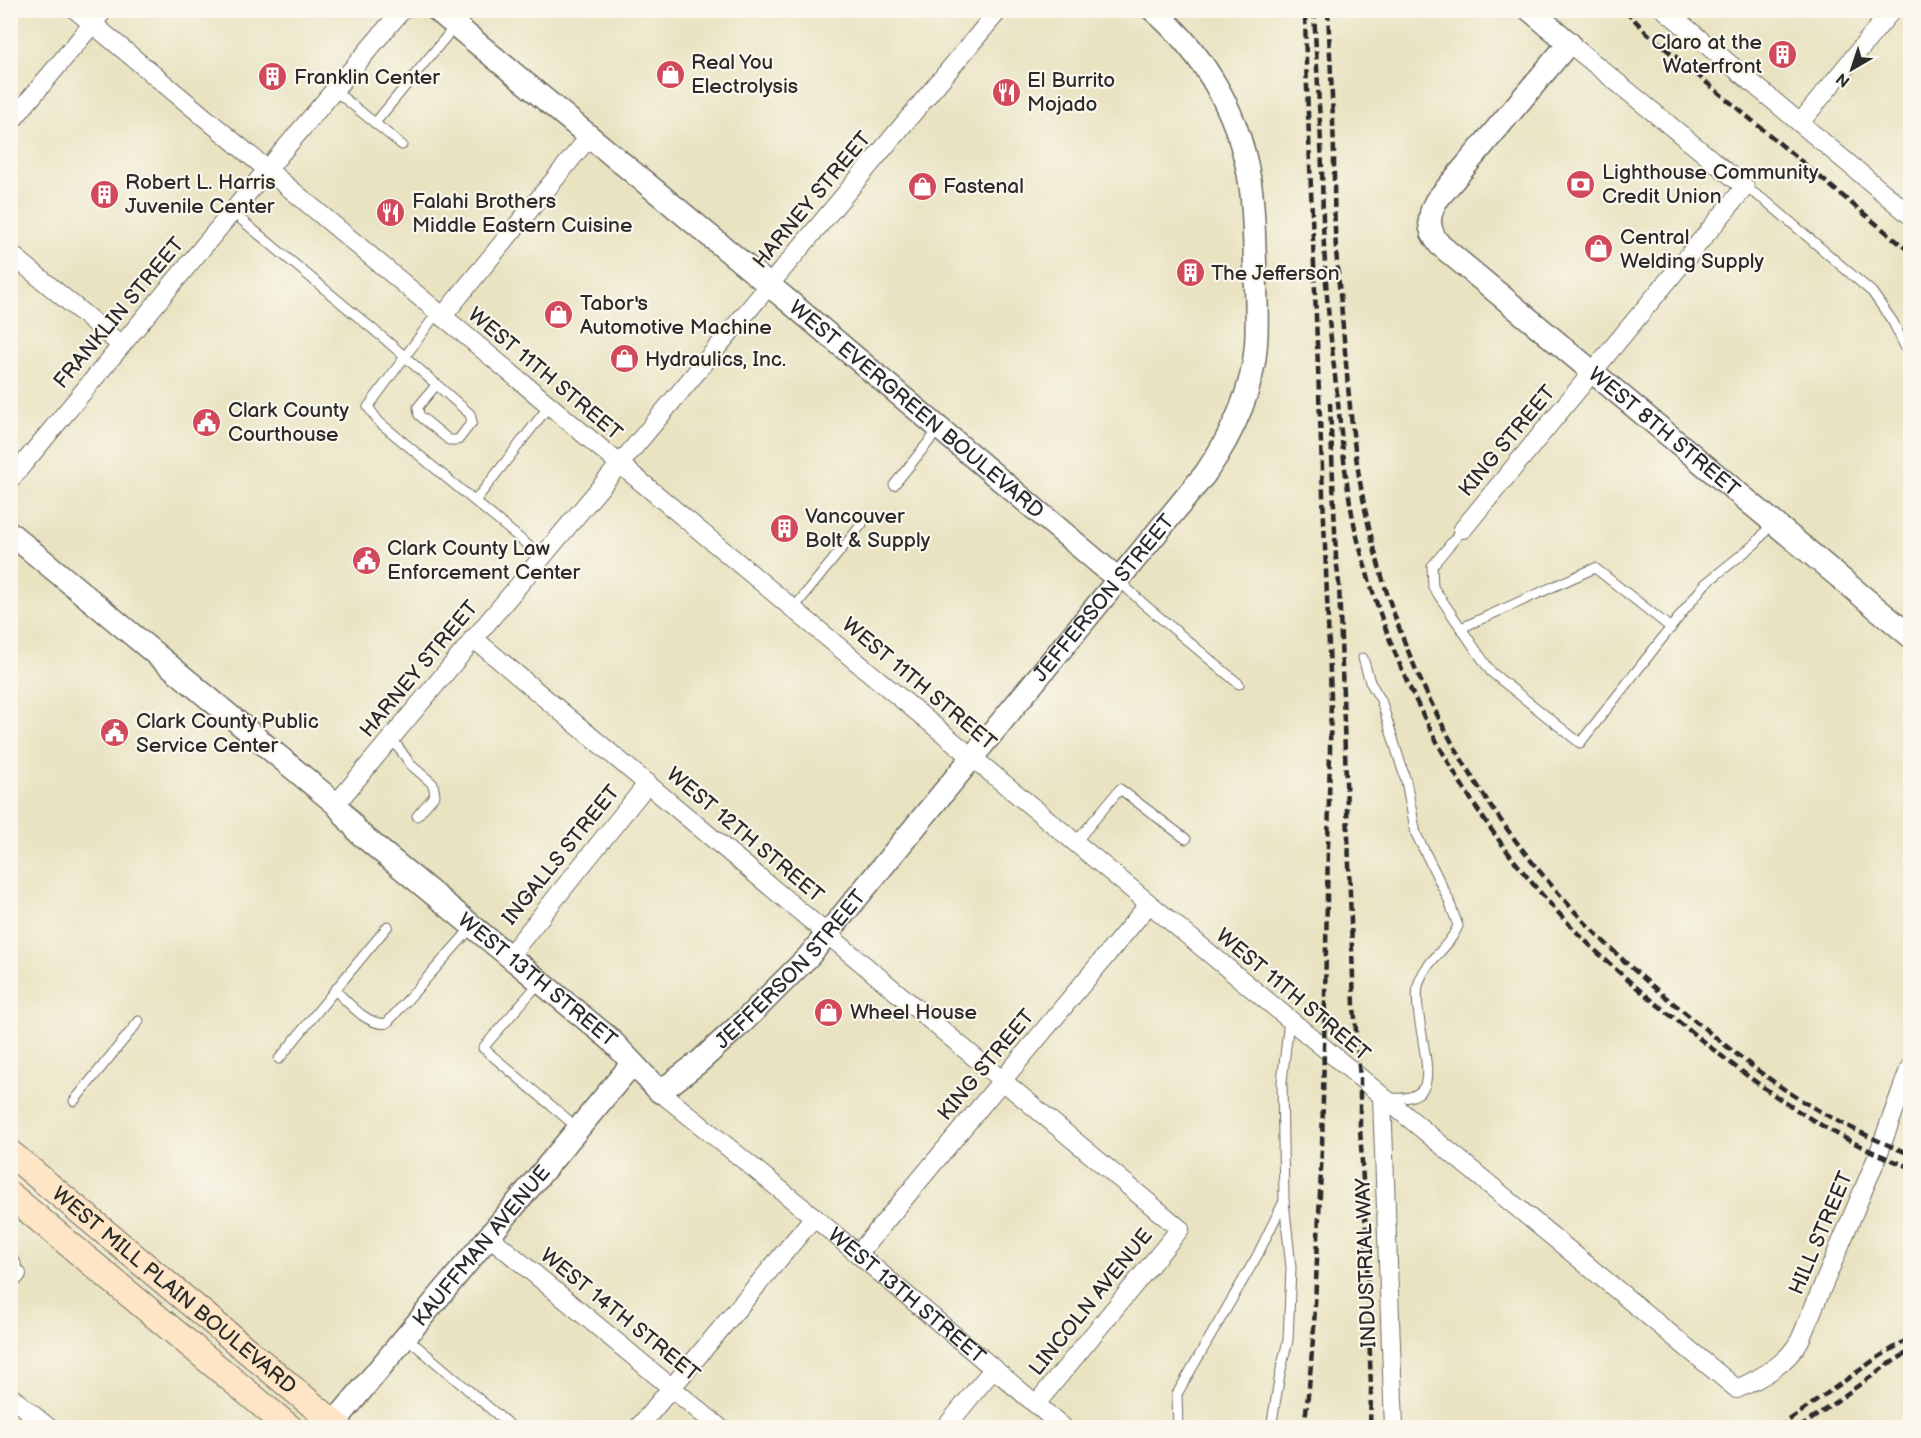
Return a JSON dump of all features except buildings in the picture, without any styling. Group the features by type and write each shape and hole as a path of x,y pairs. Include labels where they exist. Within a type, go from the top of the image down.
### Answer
{"main road":[{"name":"WEST MILL PLAIN BOULEVARD","path":"10,1153 335,1426"},
{"name":"WEST MILL PLAIN BOULEVARD","path":"10,1195 290,1428"}],"street":[{"name":"WEST 11TH STREET","path":"76,10 99,18 266,171 1382,1098 1737,1389"},
{"name":"FRANKLIN STREET","path":"10,480 402,10"},
{"name":"WEST EVERGREEN BOULEVARD","path":"437,10 770,285 1118,579"},
{"name":"HARNEY STREET","path":"336,804 999,10"},
{"name":"JEFFERSON STREET","path":"660,1092 699,1062 809,956 1205,474 1227,440 1244,401 1256,346 1253,206 1249,174 1225,101 1185,40 1153,10"},
{"path":"1530,10 1745,187"},
{"path":"1665,10 1911,215"},
{"path":"1800,123 1892,10"},
{"path":"10,123 99,18"},
{"name":"WEST 8TH STREET","path":"1569,43 1436,201 1429,219 1431,230 1440,245 1911,636"},
{"path":"440,315 590,136"},
{"name":"KING STREET","path":"1463,529 1745,187"},
{"path":"10,253 121,345"},
{"name":"WEST 13TH STREET","path":"10,533 336,804 359,833 610,1040 660,1092 814,1217 1064,1428"},
{"name":"WEST 12TH STREET","path":"473,638 1180,1229"},
{"name":"INGALLS STREET","path":"509,956 648,783"},
{"name":"KING STREET","path":"858,1254 1149,904"},
{"name":"KAUFFMAN AVENUE","path":"335,1426 632,1064"},
{"name":"HILL STREET","path":"1737,1389 1756,1380 1791,1354 1800,1340 1875,1163 1911,1067"},
{"name":"INDUSTRIAL WAY","path":"1382,1098 1394,1428"},
{"path":"638,1428 814,1217"},
{"name":"LINCOLN AVENUE","path":"1036,1404 1180,1229"},
{"name":"WEST 14TH STREET","path":"490,1237 720,1428"},
{"name":"LINCOLN AVENUE","path":"945,1428 994,1368"},
{"path":"10,1396 49,1428"}],"lane":[{"path":"375,123 455,26"},
{"path":"334,90 402,145"},
{"path":"1745,187 1767,202 1872,291 1908,347 1911,357"},
{"path":"232,212 405,356 437,384 470,414 472,423 458,440 449,440 419,415 418,407 437,384"},
{"path":"440,315 405,356 368,407 380,422 542,556"},
{"path":"475,501 549,406"},
{"path":"894,485 940,428"},
{"path":"1463,529 1432,566 1433,587 1491,672 1580,743 1705,584 1756,543 1773,522"},
{"path":"793,609 862,524"},
{"path":"1461,628 1595,568 1671,628"},
{"path":"1118,579 1145,605 1239,684"},
{"path":"1363,658 1370,682 1381,700 1406,781 1416,834 1448,898 1458,926 1454,937 1427,966 1419,984 1416,1004 1426,1073 1424,1087 1404,1100 1382,1098"},
{"path":"391,737 411,765 433,784 435,795 417,816"},
{"path":"1075,843 1120,789 1186,839"},
{"path":"279,1059 388,926"},
{"path":"335,990 367,1018 380,1024 387,1023 473,926"},
{"path":"540,982 483,1048 579,1129"},
{"path":"1271,1428 1288,1340 1291,1269 1284,1202 1282,1082 1289,1020"},
{"path":"74,1101 139,1021"},
{"path":"1178,1428 1177,1394 1257,1256 1284,1202"},
{"path":"406,1337 513,1428"}],"railway":[{"path":"1304,1428 1314,1327 1322,1148 1331,698 1305,10"},
{"path":"1314,10 1327,298 1349,494 1360,548 1375,599 1415,699 1467,793 1497,838 1530,880 1591,946 1660,1007 1786,1103 1845,1138 1910,1167"},
{"path":"1328,10 1334,138 1334,214 1358,471 1380,568 1404,641 1436,712 1473,778 1517,842 1565,901 1619,957 1706,1030 1778,1085 1836,1120 1910,1154"},
{"path":"1625,10 1647,33 1910,252"},
{"path":"1330,403 1339,583 1354,1006 1360,1079 1371,1390 1370,1428"},
{"path":"1778,1428 1877,1358 1910,1338"},
{"path":"1799,1428 1910,1351"}],"place":[{"name":"Claro at the Waterfront","path":"1783,54"},
{"name":"Real You Electrolysis","path":"670,74"},
{"name":"Franklin Center","path":"273,77"},
{"name":"El Burrito Mojado","path":"1006,92"},
{"name":"Lighthouse Community Credit Union","path":"1581,184"},
{"name":"Fastenal","path":"922,186"},
{"name":"Robert L. Harris Juvenile Center","path":"104,194"},
{"name":"Falahi Brothers Middle Eastern Cuisine","path":"391,213"},
{"name":"Central Welding Supply","path":"1599,249"},
{"name":"The Jefferson","path":"1190,273"},
{"name":"Tabor's Automotive Machine","path":"559,315"},
{"name":"Hydraulics, Inc.","path":"624,359"},
{"name":"Clark County Courthouse","path":"207,422"},
{"name":"Vancouver Bolt & Supply","path":"784,528"},
{"name":"Clark County Law Enforcement Center","path":"366,560"},
{"name":"Clark County Public Service Center","path":"115,733"},
{"name":"Wheel House","path":"829,1012"}]}
